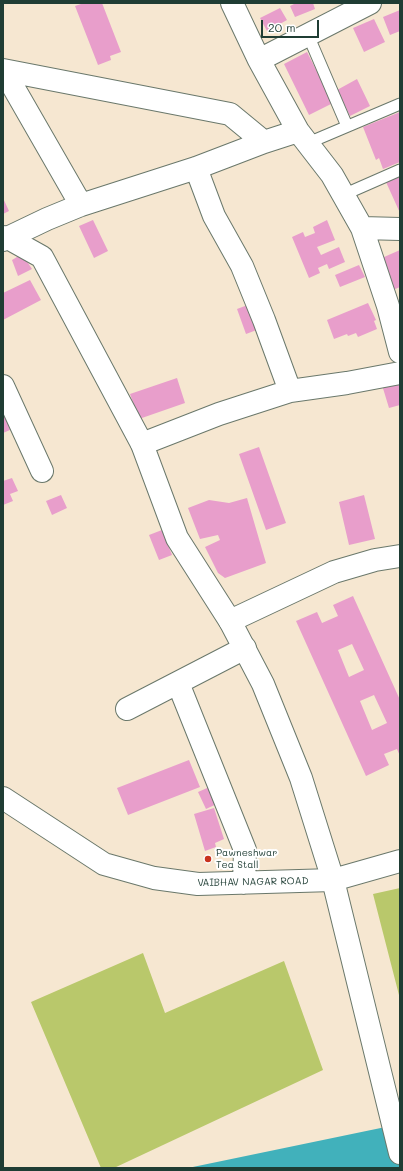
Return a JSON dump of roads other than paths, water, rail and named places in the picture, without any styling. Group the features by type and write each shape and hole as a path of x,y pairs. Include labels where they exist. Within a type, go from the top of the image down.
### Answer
{"street":[{"path":"232,3 259,60 303,137 332,175 362,228 388,306 400,352"},
{"path":"259,60 308,35 359,6"},
{"path":"4,71 230,114 264,142"},
{"path":"4,71 81,205"},
{"path":"5,238 81,205 196,168 264,142 303,137"},
{"path":"196,168 214,216 242,266 290,391"},
{"path":"362,228 400,229"},
{"path":"5,238 42,257 142,444 177,538 230,622 263,684 301,778 333,880 400,1153"},
{"path":"142,444 219,414 290,391 347,383 400,373"},
{"path":"3,386 42,471"},
{"path":"230,622 334,572 375,560 400,556"},
{"path":"127,709 245,648"},
{"path":"178,683 245,850 244,883"},
{"name":"VAIBHAV NAGAR ROAD","path":"3,798 104,864 154,878 198,884 333,880 400,862"}],"lane":[{"path":"308,35 347,126"},
{"path":"303,137 347,126 400,104"},
{"path":"343,195 400,170"}],"water":[{"path":"400,1124 400,1168 188,1168"}],"place":[{"name":"Pawneshwar Tea Stall","path":"208,859"}]}
